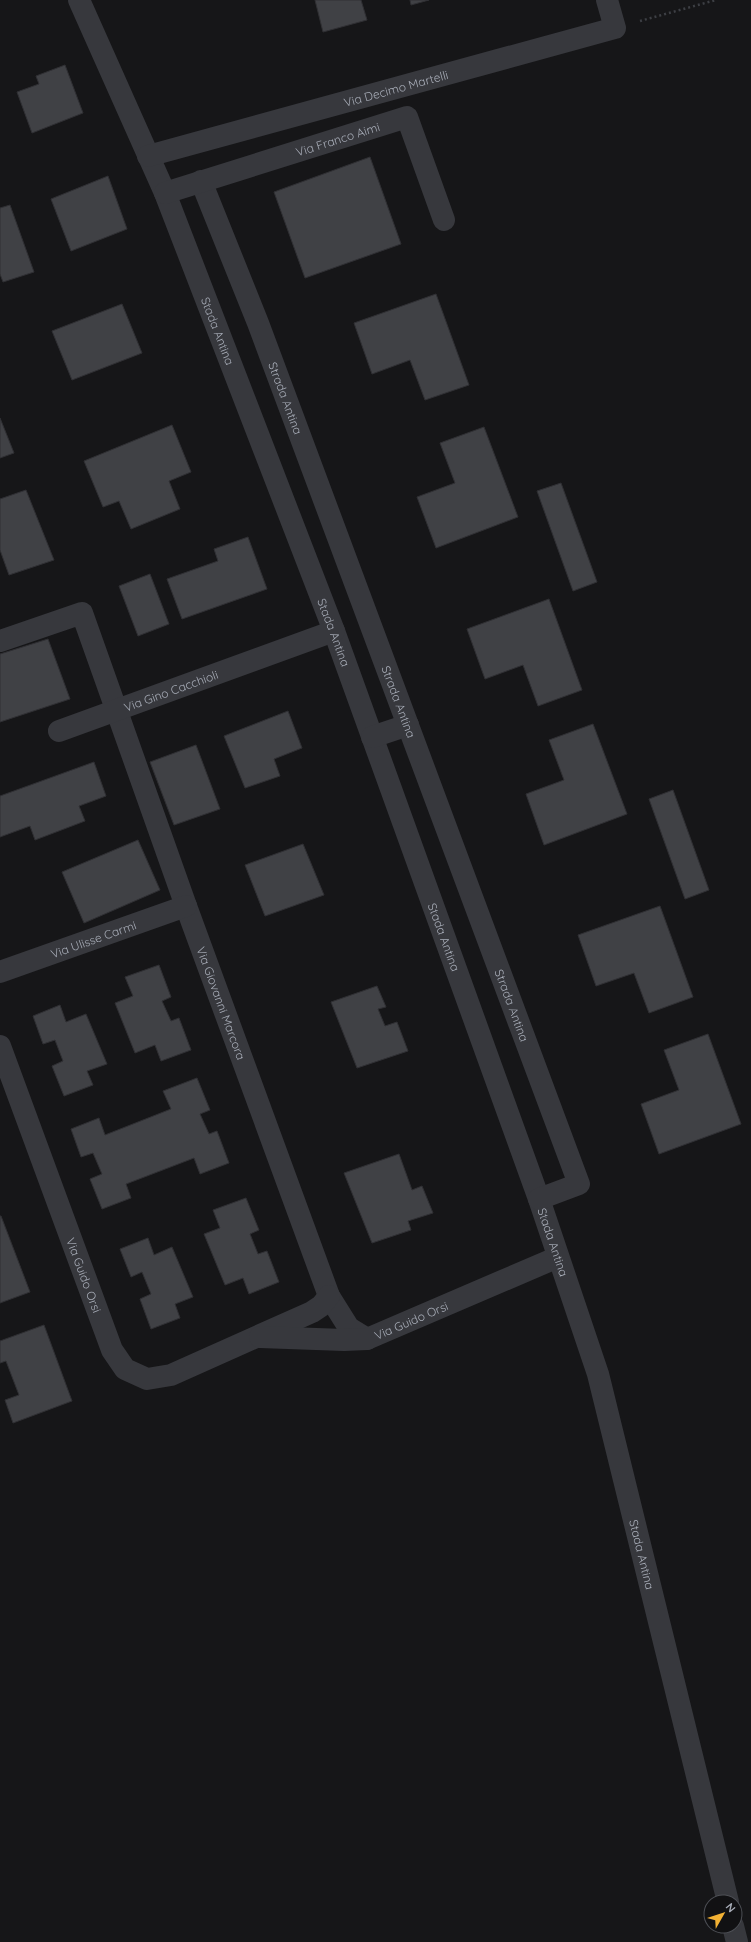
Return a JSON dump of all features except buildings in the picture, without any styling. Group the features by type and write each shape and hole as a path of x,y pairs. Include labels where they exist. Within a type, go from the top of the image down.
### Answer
{"street":[{"name":"Stada Antina","path":"79,0 165,193 334,631 539,1199 598,1374 726,1894"},
{"path":"606,0 615,28"},
{"name":"Via Decimo Martelli","path":"148,156 615,28"},
{"name":"Via Franco Aimi","path":"165,193 407,117 444,220"},
{"name":"Strada Antina","path":"201,181 258,323 579,1184 539,1199"},
{"name":"Via Gino Cacchioli","path":"0,641 82,613 117,710 334,631"},
{"path":"59,731 117,710"},
{"name":"Via Giovanni Marcora","path":"117,710 186,906 329,1296 349,1328 367,1339"},
{"path":"372,737 408,725"},
{"name":"Via Ulisse Carmi","path":"0,972 186,906"},
{"name":"Via Guido Orsi","path":"0,1046 112,1350 124,1368 147,1379 171,1375 312,1312 321,1306 329,1296"},
{"name":"Via Guido Orsi","path":"255,1337 344,1340 367,1339 558,1257"}],"path":[{"path":"615,28 716,0"}]}
